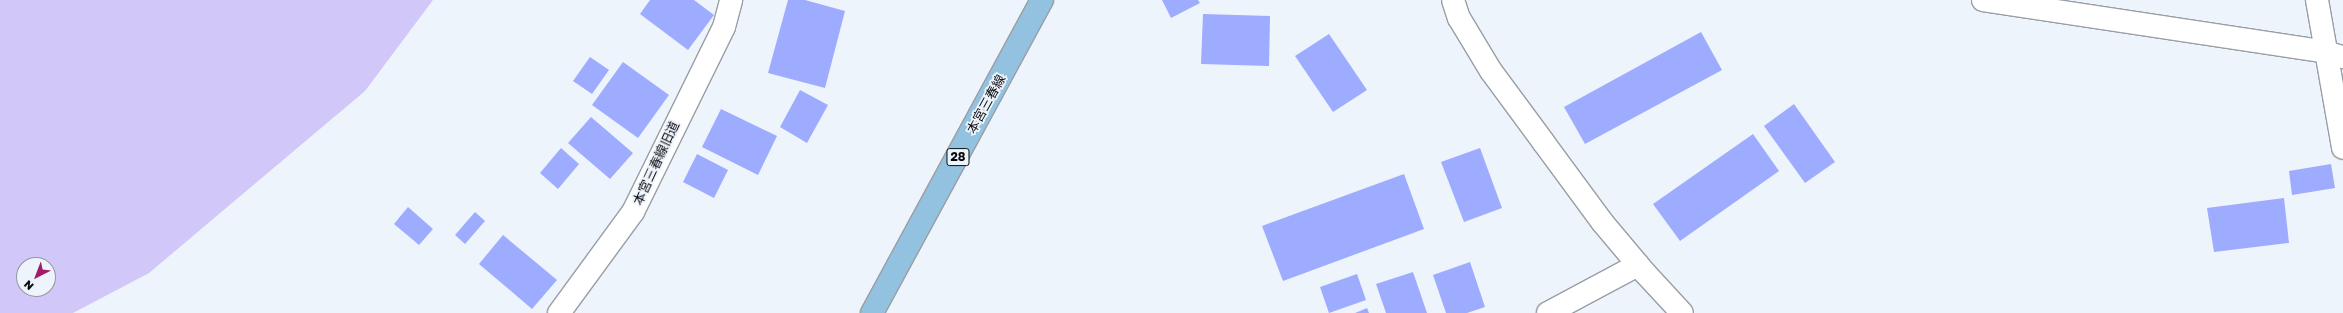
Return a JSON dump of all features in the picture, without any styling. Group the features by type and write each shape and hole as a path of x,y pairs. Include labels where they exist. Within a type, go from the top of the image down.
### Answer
{"main road":[{"name":"本宮三春線","path":"872,313 1042,0"}],"street":[{"name":"本宮三春線旧道","path":"559,313 633,212 724,27 731,0"},
{"path":"1453,0 1458,18 1491,71 1603,223 1638,265 1682,313"},
{"path":"1983,0 2334,55"},
{"path":"2317,0 2334,55 2343,148"},
{"path":"1548,313 1638,265"}],"shaded area":[{"path":"0,0 433,0 365,91 149,273 73,313 0,313"}],"building":[{"path":"650,0 694,0 714,15 688,50 640,14"},
{"path":"788,0 805,0 845,11 825,88 768,73"},
{"path":"1162,0 1198,0 1200,3 1171,18"},
{"path":"1203,14 1270,16 1269,66 1201,64"},
{"path":"1701,32 1722,70 1585,144 1564,107"},
{"path":"1329,34 1367,90 1333,112 1295,56"},
{"path":"590,57 609,70 592,94 573,81"},
{"path":"623,62 669,95 638,138 592,105"},
{"path":"800,90 828,105 807,143 780,127"},
{"path":"1794,104 1835,162 1805,183 1764,126"},
{"path":"721,109 777,136 758,175 702,147"},
{"path":"591,117 633,153 610,179 568,143"},
{"path":"1753,134 1779,171 1680,241 1653,204"},
{"path":"561,148 579,164 558,189 540,173"},
{"path":"1480,148 1502,208 1464,222 1441,162"},
{"path":"697,154 728,170 714,198 683,182"},
{"path":"2331,164 2335,188 2292,195 2289,171"},
{"path":"1404,174 1424,229 1283,281 1262,226"},
{"path":"2284,198 2289,243 2214,252 2207,208"},
{"path":"408,207 433,229 419,245 394,224"},
{"path":"475,212 485,221 465,244 455,235"},
{"path":"503,235 557,280 532,309 479,264"},
{"path":"1470,262 1485,307 1467,313 1446,313 1433,275"},
{"path":"1413,272 1427,313 1386,313 1376,284"},
{"path":"1357,274 1366,300 1329,313 1320,287"},
{"path":"1367,308 1369,313 1355,313"}]}
